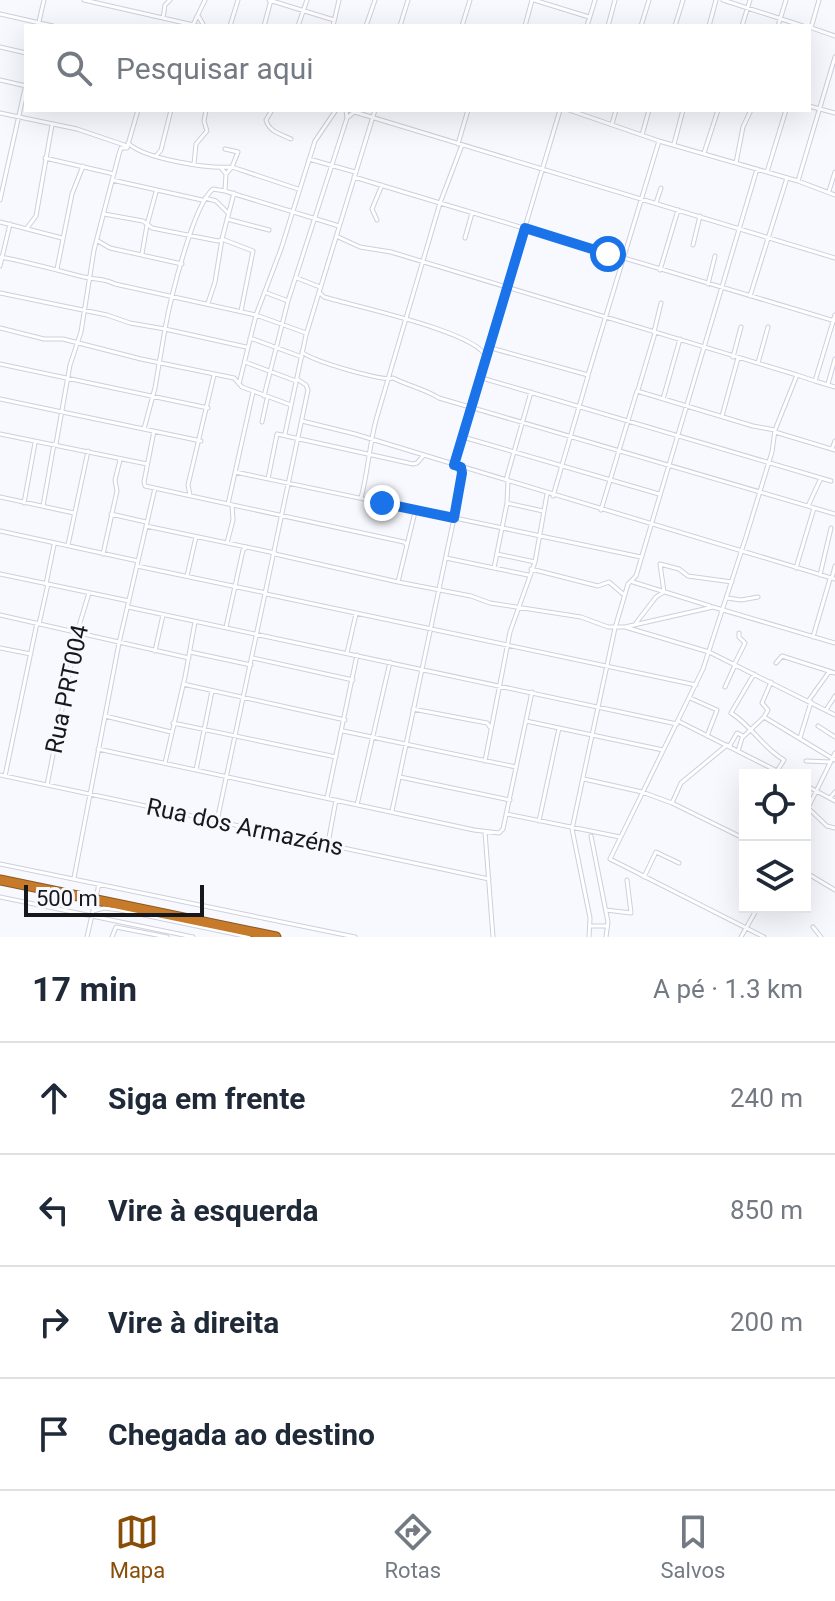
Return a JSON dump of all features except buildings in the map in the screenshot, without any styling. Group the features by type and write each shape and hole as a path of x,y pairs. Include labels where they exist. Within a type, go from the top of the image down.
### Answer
{"highway":[{"path":"0,882 94,908 263,937"},
{"path":"94,908 276,937"}],"street":[{"path":"0,14 38,24 44,0"},
{"path":"84,0 188,24"},
{"path":"162,24 165,5 170,0"},
{"path":"197,24 205,0"},
{"path":"231,24 238,0"},
{"path":"265,24 271,0 334,20"},
{"path":"299,24 307,0"},
{"path":"333,24 339,0"},
{"path":"367,24 375,0"},
{"path":"401,24 408,0"},
{"path":"463,24 470,0"},
{"path":"526,24 533,0 589,17"},
{"path":"587,24 595,0"},
{"path":"609,24 615,0"},
{"path":"642,24 649,0"},
{"path":"676,24 683,0"},
{"path":"710,24 716,0"},
{"path":"723,0 796,24"},
{"path":"743,24 750,0"},
{"path":"779,24 786,0"},
{"path":"811,25 819,0"},
{"path":"199,17 203,24"},
{"path":"811,28 835,36"},
{"path":"0,47 24,53"},
{"path":"798,181 835,57"},
{"path":"0,80 24,85"},
{"path":"0,200 24,94"},
{"path":"811,107 835,113"},
{"path":"128,146 136,112"},
{"path":"156,156 161,150 170,112"},
{"path":"194,164 196,144 207,131 206,112"},
{"path":"271,112 266,121 270,129 291,139"},
{"path":"239,384 258,308 317,135 334,112"},
{"path":"262,422 269,371 288,301 316,220 347,112"},
{"path":"347,118 354,112 835,258"},
{"path":"285,435 306,333 374,112"},
{"path":"370,463 371,440 468,112"},
{"path":"454,465 559,112"},
{"path":"582,112 659,141 798,181 835,195"},
{"path":"612,124 615,112"},
{"path":"642,135 648,112"},
{"path":"674,144 682,112"},
{"path":"704,153 717,112"},
{"path":"736,163 743,127 750,112"},
{"path":"767,172 785,112"},
{"path":"0,113 77,129 156,156 222,169 232,167 299,189"},
{"path":"27,228 36,216 52,125"},
{"path":"553,496 659,141"},
{"path":"43,506 112,180 121,148 128,146"},
{"path":"225,149 238,152 226,174 225,191"},
{"path":"3,157 9,158"},
{"path":"45,158 114,174"},
{"path":"309,159 472,213 834,319 815,381"},
{"path":"57,269 80,166"},
{"path":"222,169 226,174"},
{"path":"589,937 590,926 572,827 606,667 624,595 652,523 757,169"},
{"path":"829,191 835,172"},
{"path":"750,296 787,178"},
{"path":"112,180 156,192 216,201 228,216 269,230"},
{"path":"377,220 372,207 382,185"},
{"path":"656,203 661,188"},
{"path":"144,429 165,329 190,236 204,199 213,189 339,226"},
{"path":"142,254 156,192"},
{"path":"208,303 234,193"},
{"path":"660,270 678,210"},
{"path":"465,238 472,213"},
{"path":"104,214 143,221 147,225 253,251 241,311"},
{"path":"693,245 700,216"},
{"path":"0,222 62,238"},
{"path":"0,266 10,224"},
{"path":"336,236 360,247 384,250 835,387"},
{"path":"98,241 108,247 182,264"},
{"path":"708,284 715,256"},
{"path":"1,257 241,311 306,333"},
{"path":"297,278 320,287"},
{"path":"265,292 288,301"},
{"path":"319,292 324,297 458,335 481,347 491,346 588,375"},
{"path":"0,293 248,348"},
{"path":"317,299 324,297"},
{"path":"601,510 661,303"},
{"path":"249,313 258,308"},
{"path":"722,416 741,327"},
{"path":"758,363 768,327"},
{"path":"0,328 234,378 253,392 291,405"},
{"path":"250,338 388,381 393,378 416,389 428,390 439,398 835,514"},
{"path":"663,399 680,339"},
{"path":"481,347 487,361"},
{"path":"828,384 835,359"},
{"path":"217,821 304,419 308,388 296,380 245,362"},
{"path":"0,364 208,408"},
{"path":"182,494 188,485 201,441 214,375"},
{"path":"764,937 610,860 690,698 709,652 776,433 797,375"},
{"path":"482,378 831,481"},
{"path":"637,391 834,450 835,441"},
{"path":"227,543 233,520 230,505 235,472 253,392"},
{"path":"494,568 507,503 507,480 531,392"},
{"path":"0,399 201,441"},
{"path":"304,419 832,579"},
{"path":"154,431 144,484 406,542"},
{"path":"0,434 147,464"},
{"path":"268,479 277,435 416,464 424,455"},
{"path":"463,437 659,494"},
{"path":"675,442 685,438"},
{"path":"24,503 35,442"},
{"path":"68,546 85,452"},
{"path":"361,498 375,455"},
{"path":"103,554 120,459"},
{"path":"392,811 446,558 461,467"},
{"path":"462,473 469,469"},
{"path":"235,472 641,557"},
{"path":"808,506 821,478"},
{"path":"188,485 190,495"},
{"path":"74,878 119,643 155,488"},
{"path":"485,761 507,646 528,575 535,562 547,494"},
{"path":"0,497 75,513"},
{"path":"507,503 543,511"},
{"path":"796,568 814,508"},
{"path":"398,582 415,511"},
{"path":"111,514 244,548 518,608 581,617 597,625 615,628 713,607"},
{"path":"820,575 831,528"},
{"path":"0,531 356,614 696,685"},
{"path":"187,576 196,537"},
{"path":"2,775 55,543"},
{"path":"226,627 244,548"},
{"path":"497,554 535,562"},
{"path":"446,558 528,575"},
{"path":"664,592 660,564 679,569 688,576 732,582"},
{"path":"813,637 835,566"},
{"path":"531,569 598,586 609,582 624,595"},
{"path":"0,574 129,601"},
{"path":"632,581 835,643"},
{"path":"259,591 268,585"},
{"path":"636,623 656,597 664,592"},
{"name":"Rua PRT004","path":"47,785 77,633 89,593"},
{"path":"727,598 741,600 758,597"},
{"path":"128,607 678,722 773,769"},
{"path":"155,651 163,614"},
{"path":"347,653 356,614"},
{"path":"0,615 155,651 251,665"},
{"path":"165,763 195,621"},
{"path":"625,627 709,652 835,715"},
{"path":"725,687 746,642 739,637 739,633"},
{"path":"0,648 31,654"},
{"path":"327,798 357,655"},
{"path":"776,663 784,657 832,672 810,701 800,738"},
{"path":"253,658 353,680"},
{"path":"357,805 390,662"},
{"path":"754,674 731,713 752,730 772,753 784,760 778,769"},
{"path":"672,803 681,783 733,747 764,717 768,710 762,703 771,682"},
{"path":"183,684 345,720"},
{"path":"196,770 212,691"},
{"path":"98,749 485,832 501,832 532,692"},
{"path":"826,710 835,696"},
{"path":"690,698 717,710 707,736"},
{"path":"413,709 487,723 494,719"},
{"path":"105,716 171,732"},
{"path":"764,717 833,760"},
{"path":"526,721 663,750"},
{"path":"173,723 336,757"},
{"path":"487,723 491,729"},
{"path":"818,726 835,737"},
{"path":"539,821 559,728"},
{"path":"343,731 516,767"},
{"path":"733,747 737,733 743,736"},
{"path":"811,798 835,753"},
{"path":"806,761 833,760"},
{"name":"Rua dos Armazéns","path":"2,775 489,879"},
{"path":"399,777 510,800"},
{"path":"584,779 642,792 672,803 739,836"},
{"path":"811,789 835,801"},
{"path":"830,798 835,792"},
{"path":"328,844 336,800"},
{"path":"811,811 827,826 835,828"},
{"path":"507,814 620,837"},
{"path":"485,832 493,937"},
{"path":"591,836 606,910 606,937"},
{"path":"644,877 656,852 679,863"},
{"path":"0,864 355,937"},
{"path":"811,876 835,890"},
{"path":"606,910 631,913 627,880"},
{"path":"87,937 99,884"},
{"path":"0,897 120,910 249,937"},
{"path":"94,908 193,937"},
{"path":"741,937 755,913"},
{"path":"590,926 608,926"},
{"path":"112,937 116,927 167,937"},
{"path":"813,927 821,937"}],"route":[{"path":"382,503 454,518 462,473 461,467 454,465 525,228 608,254"}]}
